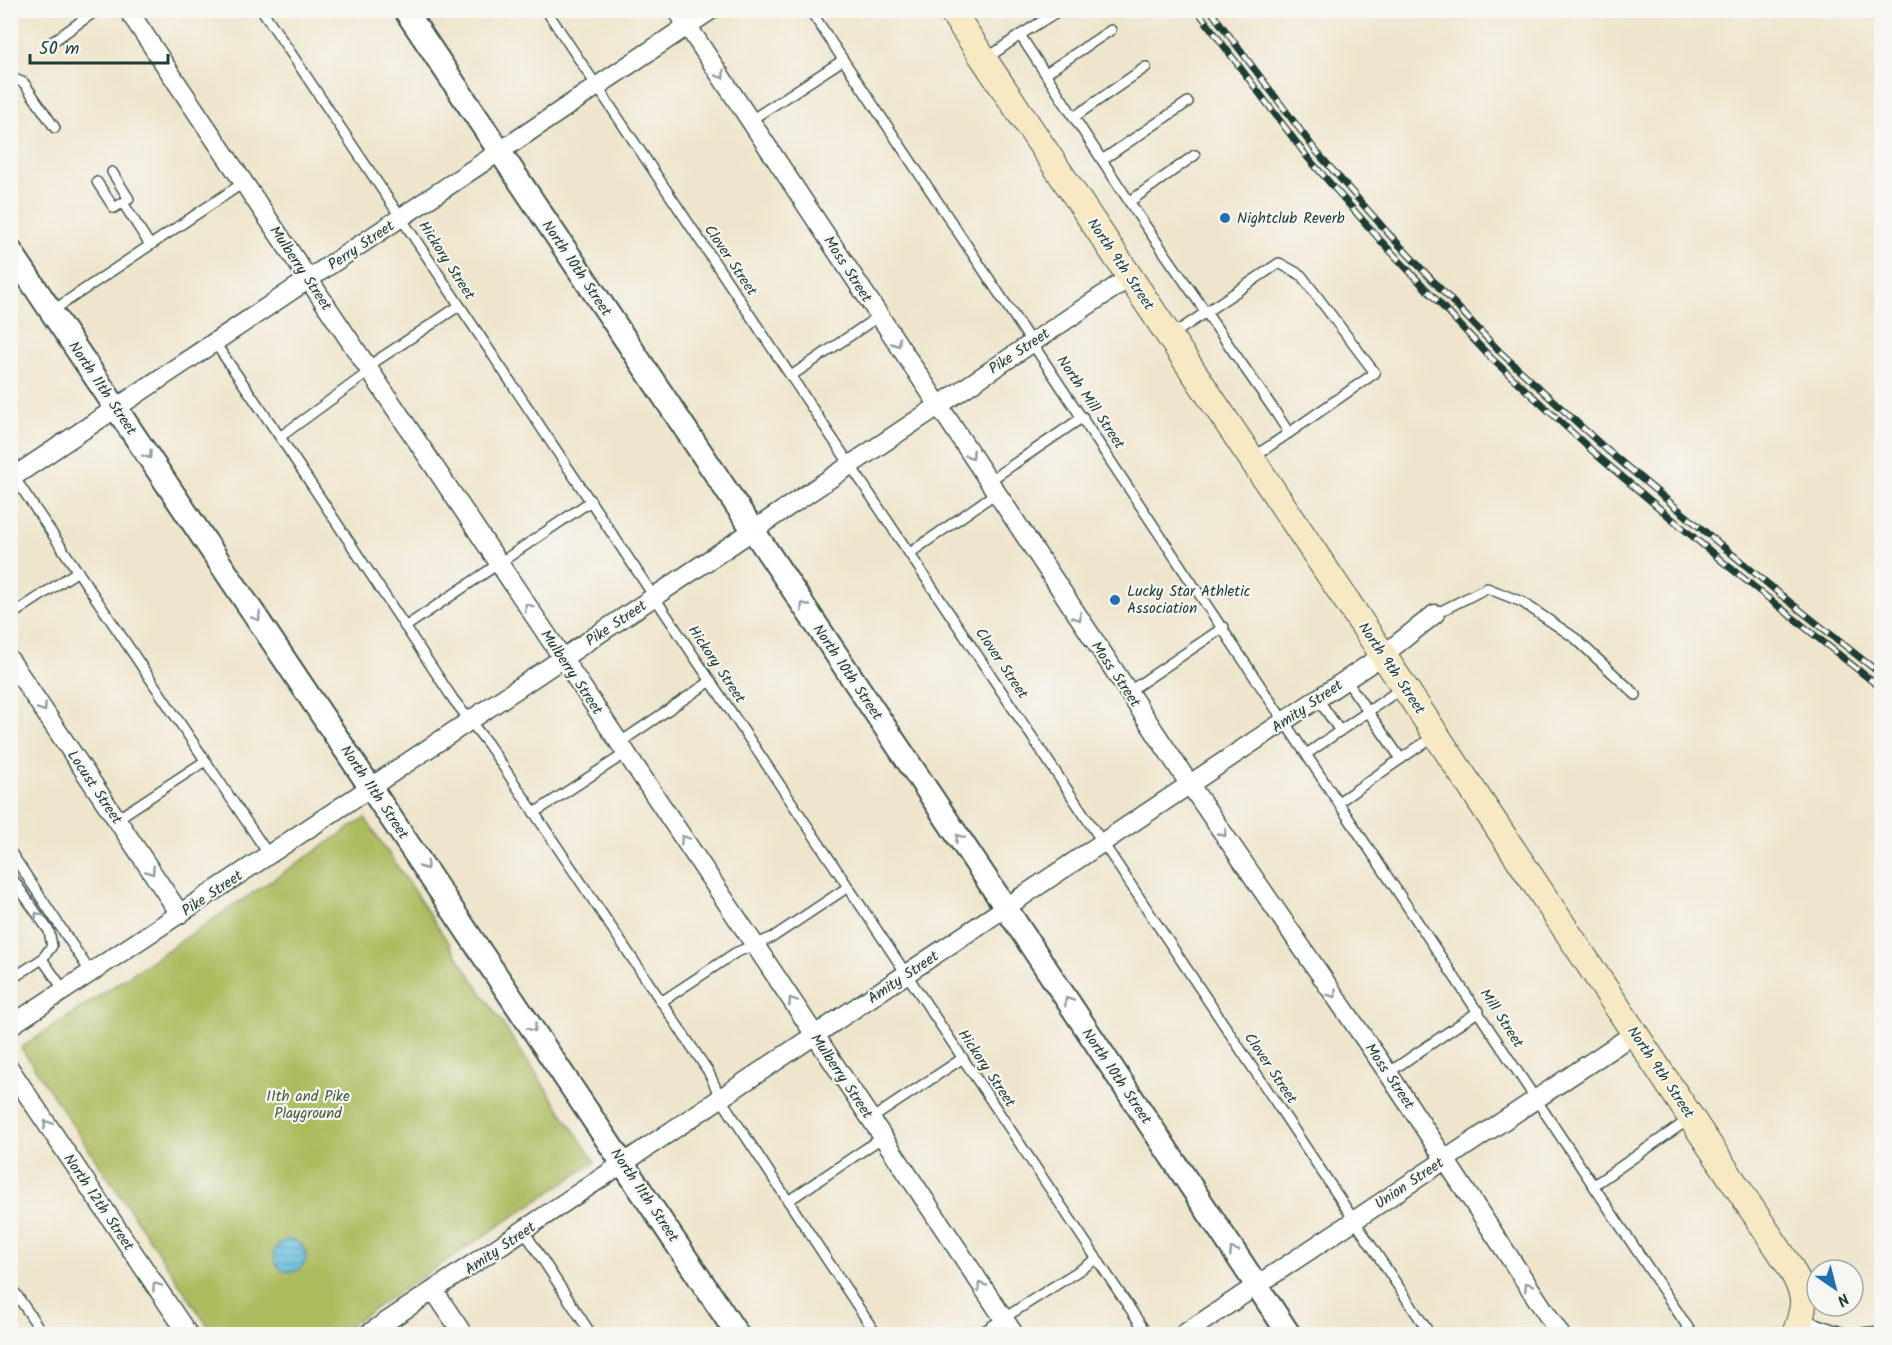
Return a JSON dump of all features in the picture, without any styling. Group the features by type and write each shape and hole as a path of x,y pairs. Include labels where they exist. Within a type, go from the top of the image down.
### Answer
{"main road":[{"name":"North 9th Street","path":"951,10 1789,1265 1802,1292 1803,1312 1798,1327"}],"street":[{"name":"Mulberry Street","path":"128,10 816,1035 1009,1327"},
{"name":"North 10th Street","path":"405,10 1289,1335"},
{"name":"Moss Street","path":"677,10 752,120 1128,692 1388,1073 1560,1335"},
{"name":"Perry Street","path":"12,475 117,409 711,10"},
{"name":"North 11th Street","path":"10,250 737,1335"},
{"name":"Pike Street","path":"10,1026 371,787 1130,277"},
{"name":"Amity Street","path":"368,1335 1347,680 1435,614"},
{"name":"Locust Street","path":"10,660 180,914"},
{"name":"Union Street","path":"1184,1335 1635,1033"},
{"name":"North 12th Street","path":"10,1069 188,1335"},
{"path":"434,1291 463,1335"}],"lane":[{"path":"48,45 97,10"},
{"name":"Hickory Street","path":"262,10 1147,1335"},
{"name":"Clover Street","path":"546,10 1430,1335"},
{"name":"North Mill Street","path":"810,10 1286,720"},
{"path":"984,60 1060,10"},
{"path":"1046,73 1111,30"},
{"path":"1020,35 1129,202 1288,433"},
{"path":"752,120 843,60"},
{"path":"1074,117 1146,67"},
{"path":"10,77 24,82 55,128"},
{"path":"1102,160 1188,102"},
{"path":"1129,202 1196,155"},
{"path":"97,182 114,208 129,200 112,172"},
{"path":"52,311 243,183"},
{"path":"123,203 150,246"},
{"path":"1170,337 1279,263 1300,275 1375,373 1252,459"},
{"path":"280,437 369,369 459,306"},
{"path":"791,376 879,316"},
{"path":"215,343 405,627 488,744 708,1071 721,1099 876,1335"},
{"path":"910,553 1083,417"},
{"path":"12,475 269,855"},
{"path":"405,627 591,501"},
{"path":"10,616 78,571"},
{"path":"1435,614 1487,588 1522,602 1575,638 1636,695"},
{"path":"1128,692 1224,627"},
{"path":"1347,680 1401,759"},
{"path":"534,813 711,681"},
{"path":"1308,753 1404,687"},
{"path":"1318,699 1340,731"},
{"name":"Mill Street","path":"1286,720 1689,1329 1687,1335"},
{"path":"1340,801 1436,735"},
{"path":"117,819 206,761"},
{"path":"10,851 91,973"},
{"path":"10,875 49,931 52,946 42,959 10,980"},
{"path":"661,1002 735,953 773,937 848,887"},
{"path":"42,959 64,990"},
{"path":"1388,1073 1479,1011"},
{"path":"871,1119 963,1058"},
{"path":"1594,1185 1692,1118"},
{"path":"788,1201 883,1137"},
{"path":"524,1232 591,1335"},
{"path":"979,1335 1009,1327 1097,1259"},
{"path":"10,1286 43,1335"},
{"path":"1798,1327 1849,1335 1881,1330"}],"green space":[{"name":"11th and Pike Playground","path":"365,818 595,1162 336,1334 213,1334 21,1048"}],"water":[{"path":"290,1240 302,1244 306,1256 302,1268 290,1272 278,1268 274,1256 278,1244"}],"railway":[{"path":"1197,10 1308,158 1380,240 1491,358 1600,458 1723,562 1882,689"},
{"path":"1210,10 1316,151 1388,233 1499,351 1607,450 1786,599 1882,675"}],"place":[{"name":"Nightclub Reverb","path":"1225,218"},
{"name":"Lucky Star Athletic Association","path":"1115,600"}]}
